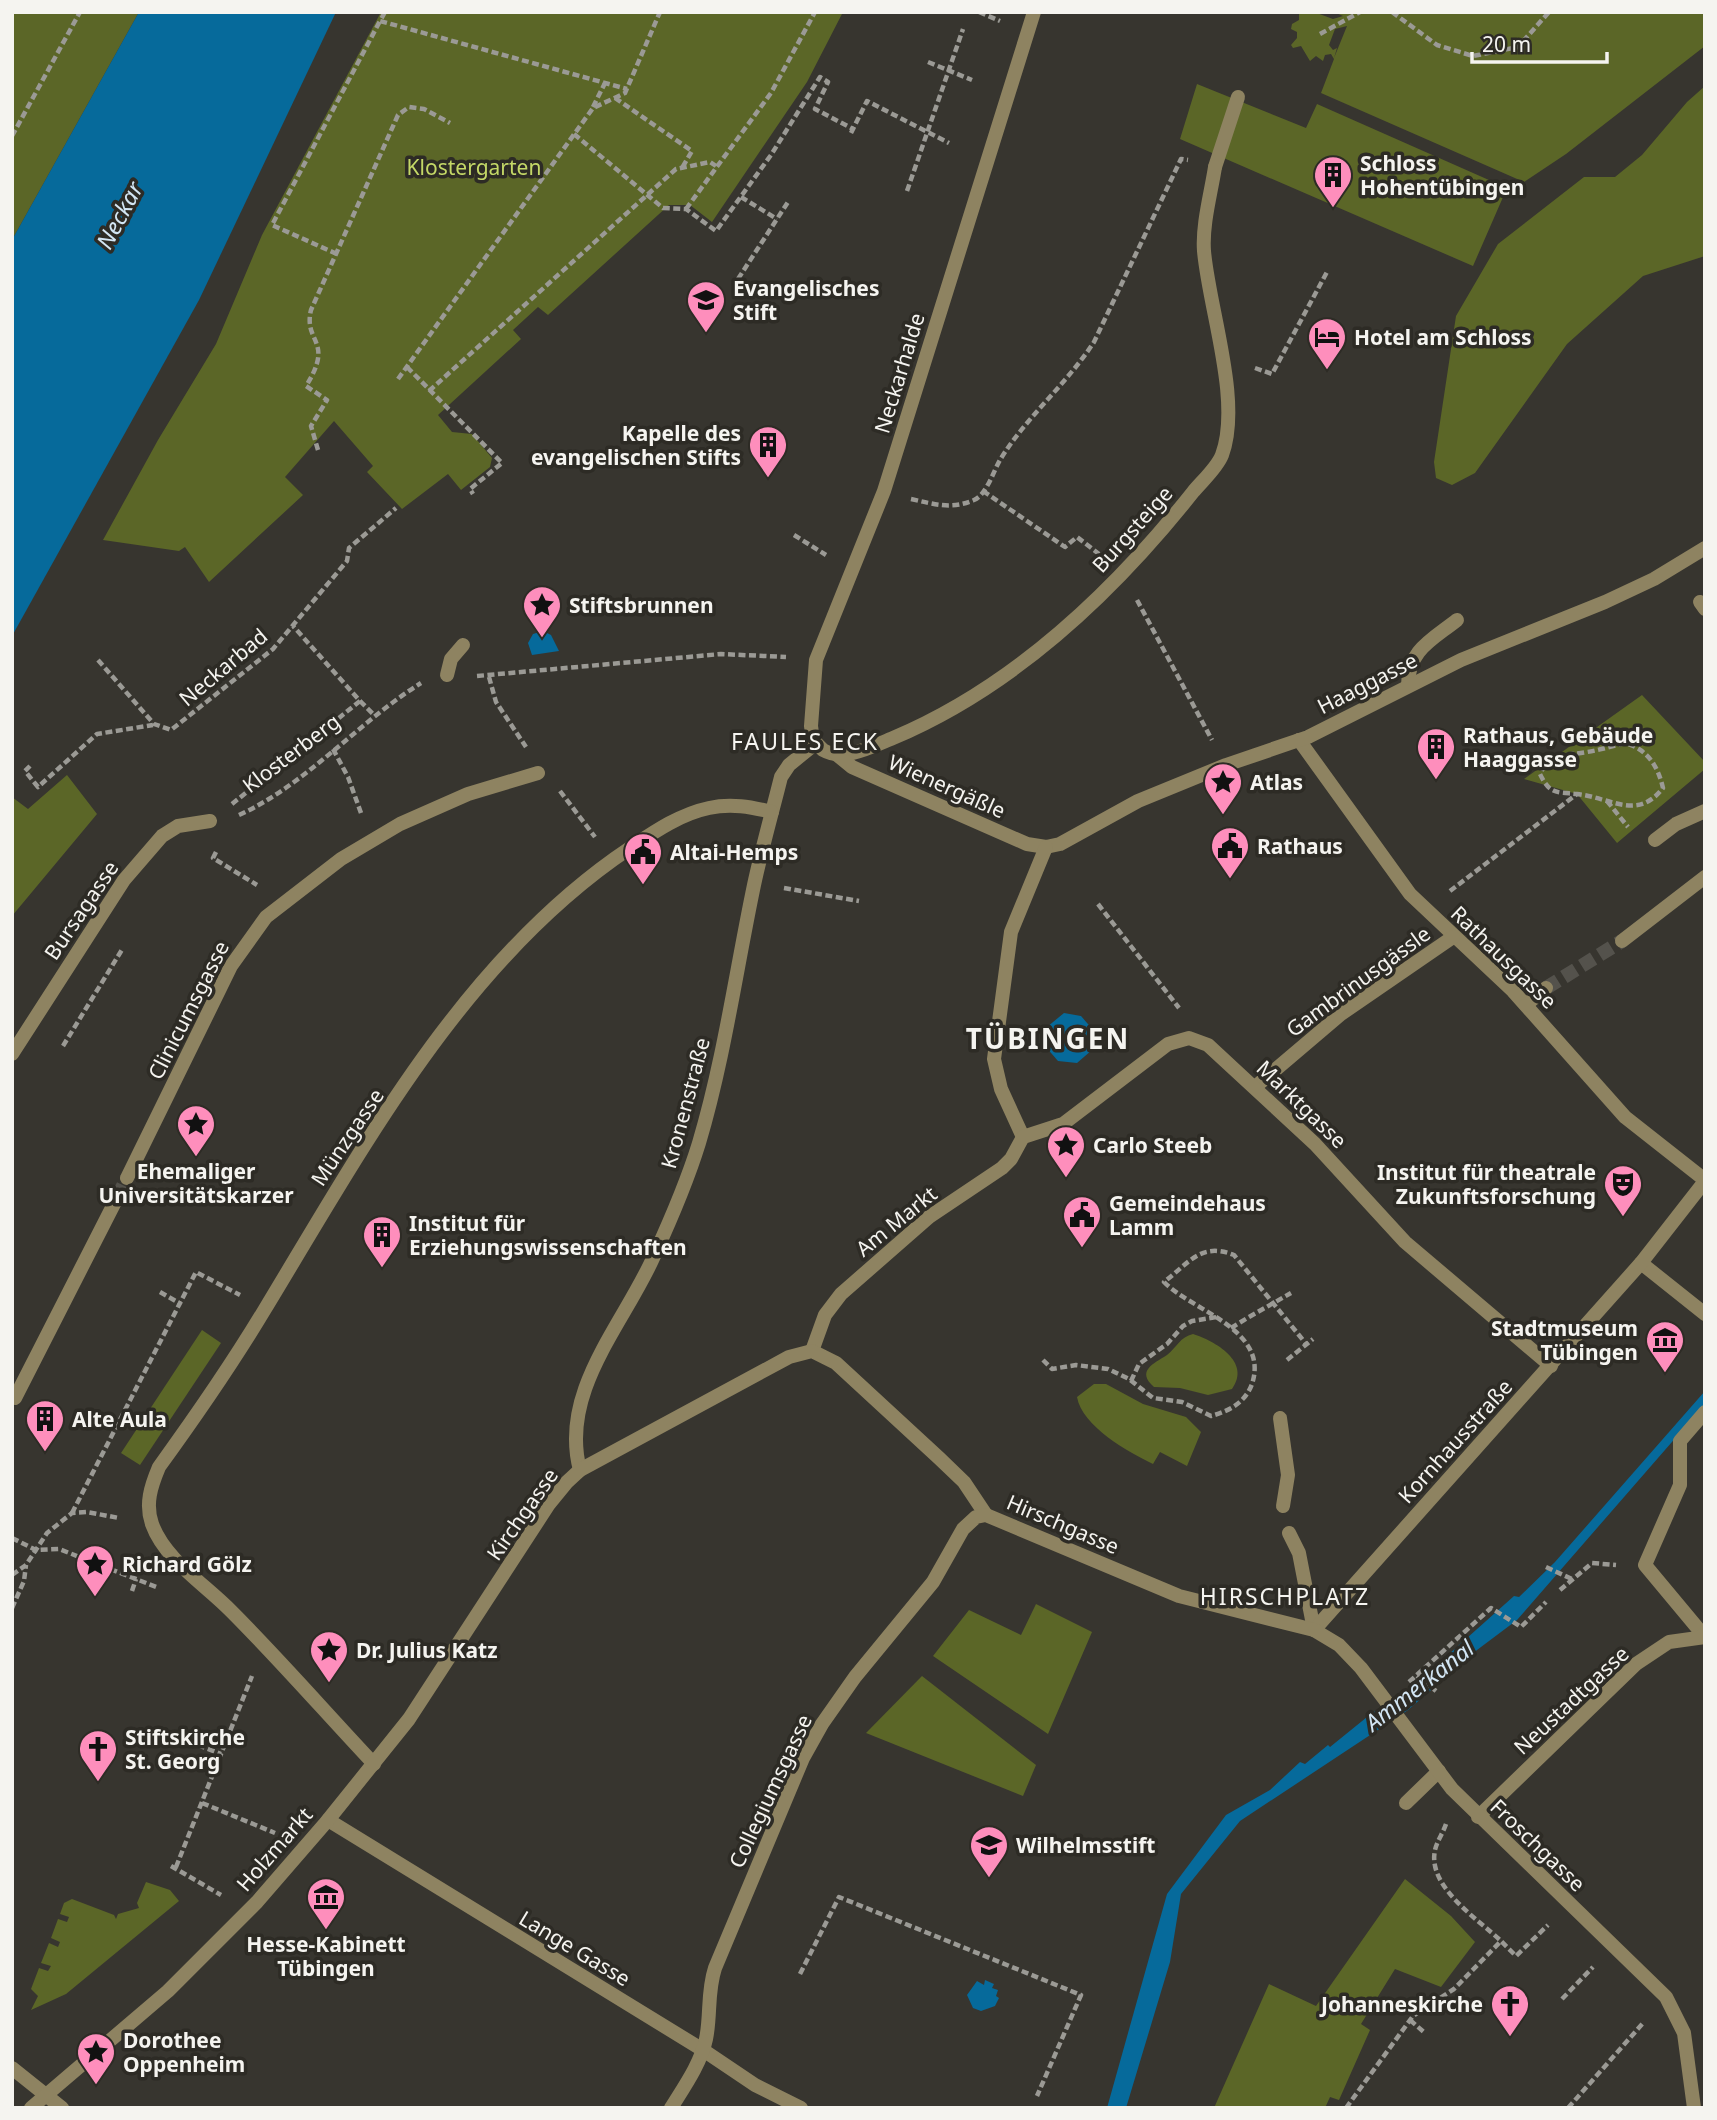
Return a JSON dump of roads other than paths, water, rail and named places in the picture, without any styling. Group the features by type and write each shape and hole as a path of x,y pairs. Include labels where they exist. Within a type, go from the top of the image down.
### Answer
{"street":[{"name":"Neckarhalde","path":"816,743 811,726 817,660 884,491 1034,12"},
{"name":"Burgsteige","path":"836,754 856,751 912,730 987,690 1043,648 1122,573 1167,525 1222,456 1230,415 1204,248 1215,168 1238,97"},
{"name":"Haaggasse","path":"1046,847 1069,840 1138,801 1226,765 1299,740 1408,685 1605,602 1654,579 1705,548"},
{"path":"1408,685 1408,668 1413,658 1457,621"},
{"path":"447,675 451,659 463,645"},
{"name":"Rathausgasse","path":"1299,740 1395,876 1425,910 1526,1005 1625,1116 1705,1181"},
{"path":"816,743 823,750 836,754"},
{"name":"Kronenstraße","path":"580,1470 574,1430 582,1397 652,1261 683,1192 699,1143 718,1070 754,883 784,770 816,743"},
{"name":"Wienergäßle","path":"836,754 852,767 1027,844 1046,847"},
{"name":"Clinicumsgasse","path":"127,1178 231,966 254,933 284,902 370,841 468,794 538,773"},
{"name":"Münzgasse","path":"374,1764 231,1611 171,1554 156,1533 149,1513 149,1498 159,1467 240,1348 345,1176 446,1029 504,958 572,893 654,832 711,808 745,806 772,812"},
{"path":"1656,840 1676,824 1705,811"},
{"name":"Bursagasse","path":"12,1054 124,880 162,836 178,826 210,821"},
{"path":"1023,1137 1001,1089 994,1059 1011,932 1046,847"},
{"path":"1622,941 1705,877"},
{"name":"Gambrinusgässle","path":"1255,1087 1341,1014 1453,937"},
{"path":"1526,1005 1546,988"},
{"name":"Marktgasse","path":"1023,1137 1063,1124 1168,1044 1189,1038 1208,1045 1315,1144 1405,1242 1551,1366"},
{"name":"Am Markt","path":"812,1351 825,1315 841,1294 929,1216 1002,1168 1012,1159 1023,1137"},
{"name":"Kornhausstraße","path":"1314,1630 1641,1263 1705,1181"},
{"path":"15,1398 117,1198"},
{"path":"1641,1263 1705,1314"},
{"name":"Kirchgasse","path":"374,1764 446,1666 549,1504 580,1470 789,1357 812,1351"},
{"name":"Hirschgasse","path":"812,1351 836,1363 939,1458 964,1482 986,1515 999,1518 1179,1596 1314,1630"},
{"name":"Neustadtgasse","path":"1705,1412 1680,1441 1680,1485 1645,1565 1705,1637"},
{"path":"1280,1418 1288,1475 1283,1506"},
{"name":"Collegiumsgasse","path":"703,2050 708,2030 709,1986 715,1968 813,1740 855,1677 933,1582 963,1530 976,1517 986,1515"},
{"path":"1289,1533 1299,1553 1314,1630"},
{"name":"Froschgasse","path":"1314,1630 1339,1646 1354,1661 1452,1789 1478,1817 1666,1997 1676,2012 1689,2057 1693,2108"},
{"name":"Neustadtgasse","path":"1478,1817 1636,1664 1670,1642 1705,1637"},
{"name":"Holzmarkt","path":"31,2108 168,1991 257,1902 374,1764"},
{"path":"1406,1803 1438,1771"},
{"name":"Lange Gasse","path":"328,1820 703,2050 755,2085 801,2108"},
{"path":"671,2108 703,2050"},
{"path":"12,2068 62,2108"}],"water":[{"name":"Neckar","path":"139,12 336,12 199,300 12,636 12,240"},
{"name":"Stiftsbrunnen","path":"543,631 551,635 559,651 532,655 528,643 533,634"},
{"path":"1064,1013 1081,1016 1094,1031 1092,1050 1077,1063 1058,1061 1045,1046 1047,1027"},
{"name":"Ammerkanal","path":"1705,1391 1705,1404 1517,1620 1477,1650 1408,1710 1240,1821 1181,1894 1170,1962 1126,2108 1107,2108 1167,1894 1226,1815 1270,1790 1300,1762 1305,1764 1372,1713 1401,1697 1514,1596 1519,1597 1555,1562"},
{"path":"985,1980 994,1984 992,1988 998,1990 996,1996 999,1998 995,2006 981,2011 973,2008 967,1995 977,1981 984,1985"}],"tunnel":[{"path":"1546,988 1622,941"},
{"path":"117,1198 127,1178"}],"place":[{"name":"Schloss Hohentübingen","path":"1333,209"},
{"name":"Evangelisches Stift","path":"706,334"},
{"name":"Hotel am Schloss","path":"1327,371"},
{"name":"Kapelle des evangelischen Stifts","path":"768,479"},
{"name":"Stiftsbrunnen","path":"542,639"},
{"name":"Rathaus, Gebäude Haaggasse","path":"1436,781"},
{"name":"Atlas","path":"1223,816"},
{"name":"Rathaus","path":"1230,880"},
{"name":"Altai-Hemps","path":"643,886"},
{"name":"Ehemaliger Universitätskarzer","path":"196,1158"},
{"name":"Carlo Steeb","path":"1066,1179"},
{"name":"Institut für theatrale Zukunftsforschung","path":"1623,1218"},
{"name":"Gemeindehaus Lamm","path":"1082,1249"},
{"name":"Institut für Erziehungswissenschaften","path":"382,1269"},
{"name":"Stadtmuseum Tübingen","path":"1665,1374"},
{"name":"Alte Aula","path":"45,1453"},
{"name":"Richard Gölz","path":"95,1598"},
{"name":"Dr. Julius Katz","path":"329,1684"},
{"name":"Stiftskirche St. Georg","path":"98,1783"},
{"name":"Wilhelmsstift","path":"989,1879"},
{"name":"Hesse-Kabinett Tübingen","path":"326,1931"},
{"name":"Johanneskirche","path":"1510,2038"},
{"name":"Dorothee Oppenheim","path":"96,2086"}],"district":[{"name":"FAULES ECK","path":"805,741"},
{"name":"TÜBINGEN","path":"1048,1038"},
{"name":"HIRSCHPLATZ","path":"1285,1596"}],"park label":[{"name":"Klostergarten","path":"474,167"}]}
